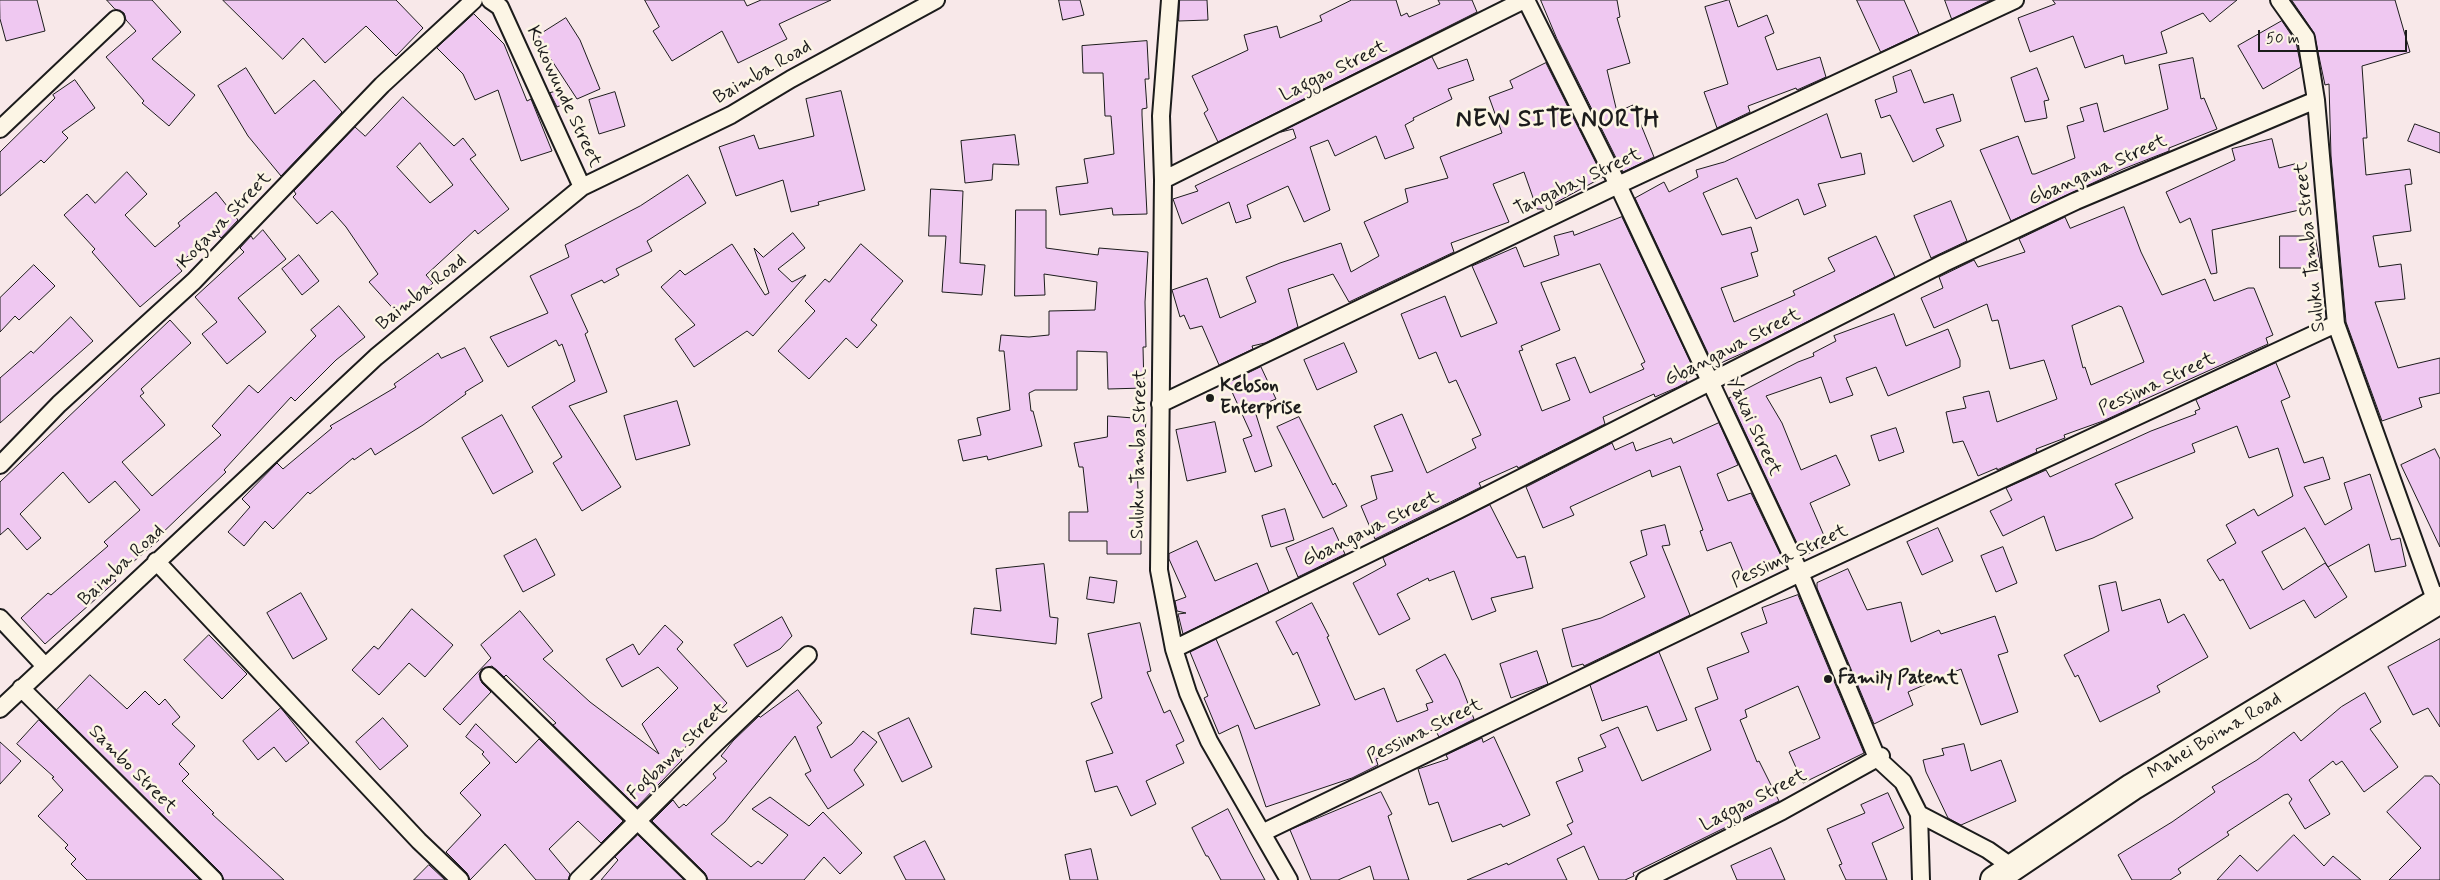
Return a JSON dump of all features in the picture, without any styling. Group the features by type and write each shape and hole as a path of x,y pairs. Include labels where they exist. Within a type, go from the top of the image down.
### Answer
{"main road":[{"name":"Mahei Boima Road","path":"2003,874 2132,787 2438,601"}],"street":[{"name":"Kogawa Street","path":"0,465 58,404 194,281 382,86 474,0"},
{"name":"Baimba Road","path":"0,709 44,665 376,357 582,187 731,115 791,79 936,0"},
{"name":"Suluku Tamba Street","path":"1170,0 1161,116 1163,180 1159,570 1174,649 1188,693 1209,741 1264,832 1290,880"},
{"name":"Laggao Street","path":"1163,180 1525,0"},
{"name":"Yakai Street","path":"1525,0 1618,185 1800,573 1879,757 1903,782 1919,814 1922,880"},
{"name":"Tangabay Street","path":"1160,404 1618,185 2015,0"},
{"name":"Suluku Tamba Street","path":"2280,0 2306,38 2316,100 2336,324 2438,601"},
{"name":"Kokowunde Street","path":"501,2 582,187"},
{"path":"0,129 116,19"},
{"name":"Gbangawa Street","path":"1174,649 1458,510 1961,254 2076,201 2316,100"},
{"name":"Pessima Street","path":"1264,832 1800,573 2336,324"},
{"path":"156,561 419,841 460,880"},
{"path":"0,618 44,665"},
{"name":"Fogbawa Street","path":"578,880 637,820 808,656"},
{"path":"489,676 698,880"},
{"name":"Sambo Street","path":"21,688 214,880"},
{"name":"Laggao Street","path":"1645,880 1782,811 1879,757"},
{"path":"1919,814 1988,850 2003,874"}],"building":[{"path":"0,0 37,0 45,31 6,41 0,19"},
{"path":"107,0 152,0 181,32 152,59 195,95 169,126 142,103 144,101 106,57 136,31 126,20 124,13 115,9"},
{"path":"223,0 396,0 423,28 396,56 366,26 325,63 303,38 283,59"},
{"path":"645,0 744,0 747,6 761,0 831,0 779,24 787,39 738,63 722,31 672,61 653,31 659,27"},
{"path":"1059,0 1080,0 1084,15 1063,20"},
{"path":"1180,0 1207,0 1208,20 1179,21"},
{"path":"1352,0 1396,0 1401,16 1407,13 1409,17 1440,4 1438,0 1472,0 1477,12 1218,142 1204,113 1208,110 1192,76 1248,50 1244,35 1277,26 1280,38 1322,21 1320,16"},
{"path":"1541,0 1617,0 1620,17 1617,18 1630,63 1607,70 1617,112 1633,105 1654,157 1623,172 1557,39"},
{"path":"1729,0 1738,27 1767,15 1774,33 1765,37 1777,70 1820,57 1826,77 1797,90 1796,88 1748,106 1750,112 1717,128 1704,92 1728,84 1705,7"},
{"path":"1857,0 1904,0 1919,34 1881,52"},
{"path":"1945,0 1991,0 1952,19"},
{"path":"2053,0 2237,0 2210,22 2203,13 2161,32 2167,53 2125,64 2123,55 2085,68 2073,36 2030,52 2018,18 2055,4"},
{"path":"2292,0 2395,0 2410,52 2362,66 2367,138 2363,138 2366,175 2410,169 2412,184 2405,185 2411,231 2373,236 2379,267 2401,264 2405,299 2375,302 2398,368 2440,358 2440,393 2419,398 2422,407 2382,421 2346,322 2331,156 2329,84 2325,85 2314,33"},
{"path":"474,14 504,44 527,101 531,99 552,151 521,161 498,90 475,100 463,74 437,48"},
{"path":"566,18 580,40 600,89 577,99 539,41 539,35"},
{"path":"2282,21 2296,42 2301,67 2263,89 2238,46"},
{"path":"1147,41 1149,79 1145,79 1147,108 1142,109 1142,115 1147,214 1113,215 1112,208 1060,215 1056,187 1088,183 1084,159 1114,154 1111,116 1105,116 1103,73 1083,73 1082,46"},
{"path":"1432,57 1438,69 1467,59 1474,80 1448,89 1452,99 1413,118 1414,120 1405,125 1414,148 1385,159 1376,136 1335,156 1328,140 1310,147 1330,210 1304,222 1288,186 1247,205 1251,218 1236,223 1229,202 1182,224 1173,199 1198,191 1195,186 1296,138 1293,129 1281,132"},
{"path":"2193,58 2201,99 2204,98 2217,129 2169,148 2169,151 2123,169 2011,221 1980,150 2018,136 2032,174 2075,158 2067,126 2084,121 2080,108 2097,103 2104,132 2168,109 2159,65"},
{"path":"1546,63 1603,177 1544,209 1537,209 1524,172 1493,184 1509,222 1451,243 1454,252 1349,302 1333,274 1288,289 1298,327 1265,343 1252,346 1253,349 1219,365 1202,326 1190,329 1184,315 1180,317 1172,290 1207,278 1220,318 1256,302 1246,277 1280,263 1341,243 1351,272 1379,256 1364,222 1408,202 1405,189 1448,178 1440,157 1502,133 1489,97 1513,88 1510,81"},
{"path":"246,68 275,114 314,80 342,112 281,176 248,136 218,86"},
{"path":"2037,68 2049,100 2044,101 2047,118 2025,122 2011,78"},
{"path":"1911,70 1924,103 1953,94 1961,121 1936,129 1944,146 1913,162 1890,115 1881,118 1875,100 1897,92 1893,77"},
{"path":"75,80 95,108 62,132 68,138 44,163 41,160 0,196 0,152 55,98 53,95"},
{"path":"841,91 865,190 818,202 819,205 791,212 783,180 736,196 719,147 754,135 759,149 814,136 806,99"},
{"path":"554,92 566,103 557,107 550,93"},
{"path":"615,92 625,126 599,134 589,100"},
{"path":"403,97 454,146 463,138 476,155 470,159 509,209 478,234 475,230 426,275 433,283 398,314 369,282 378,274 346,227 332,211 317,224 293,197 296,194 294,191 355,127 365,136","holes":["420,143 453,185 430,203 397,167"]},
{"path":"1827,114 1841,158 1861,153 1865,174 1818,184 1826,206 1804,215 1798,199 1756,219 1737,178 1703,193 1722,235 1751,227 1758,251 1751,253 1758,276 1721,288 1734,322 1795,295 1793,291 1835,271 1828,258 1876,236 1895,277 1761,345 1714,366 1635,198 1664,182 1669,192 1698,177 1696,170 1724,162"},
{"path":"2415,124 2440,133 2440,153 2408,141"},
{"path":"1015,135 1019,165 993,164 992,180 965,183 961,141"},
{"path":"2272,139 2279,168 2298,163 2308,208 2212,230 2217,273 2211,274 2190,218 2180,223 2166,192 2235,160 2232,149"},
{"path":"127,172 147,194 125,215 155,247 180,226 178,223 216,192 238,220 221,238 217,233 177,265 182,271 140,307 92,252 95,249 64,215 87,194 95,203"},
{"path":"688,175 706,203 647,241 652,251 616,269 619,275 604,283 602,280 571,295 588,332 585,334 607,392 569,406 621,487 582,511 553,463 562,457 532,407 575,381 562,344 559,346 556,340 508,367 490,337 548,313 530,276 569,257 565,245 640,206"},
{"path":"931,189 963,191 960,263 985,265 982,295 942,292 946,236 929,236"},
{"path":"1951,201 1967,241 1931,258 1914,216"},
{"path":"2124,207 2141,252 2162,295 2205,279 2214,301 2248,288 2254,288 2273,335 2266,338 2268,344 2139,402 2140,404 2103,421 2064,435 2065,438 2036,449 2037,452 1997,470 1997,468 1978,476 1963,441 1953,443 1946,412 1966,408 1963,397 1989,391 1997,422 2057,399 2044,360 2010,369 1998,320 1992,321 1987,304 1934,328 1921,298 1943,288 1939,277 1974,260 1978,267 2025,252 2019,239 2065,217 2070,228","holes":["2119,306 2122,307 2144,362 2091,385 2085,367 2083,368 2072,326"]},
{"path":"1016,210 1046,210 1046,248 1098,255 1099,248 1148,252 1145,302 1146,347 1143,347 1144,388 1108,389 1107,352 1077,351 1077,390 1035,390 1029,393 1031,411 1033,411 1042,446 988,460 987,456 963,461 958,440 981,435 977,418 1010,410 1004,351 999,351 1001,335 1029,337 1049,335 1049,311 1095,310 1097,282 1044,274 1045,295 1015,296"},
{"path":"1622,217 1696,374 1686,378 1687,382 1678,387 1655,397 1654,394 1603,417 1605,424 1518,468 1517,466 1479,483 1481,487 1375,539 1361,506 1377,499 1371,476 1393,471 1374,426 1402,414 1427,473 1476,448 1472,439 1481,435 1456,380 1449,383 1436,352 1419,359 1401,314 1445,296 1461,337 1497,323 1472,266 1516,247 1524,267 1559,255 1554,236 1573,231 1574,235","holes":["1600,264 1645,362 1641,364 1644,369 1590,393 1575,357 1556,364 1570,400 1542,411 1519,351 1523,350 1521,346 1560,330 1541,283"]},
{"path":"263,230 286,259 238,298 266,332 227,364 202,334 217,322 195,297 244,252 240,248 251,236 253,239"},
{"path":"793,233 805,248 778,269 792,282 806,275 753,336 747,331 694,367 675,339 695,325 661,287 680,270 685,275 732,244 765,295 769,293 754,248 763,257"},
{"path":"2280,236 2315,236 2321,268 2280,268"},
{"path":"861,244 903,281 871,320 877,325 857,348 846,338 809,379 778,351 815,311 805,301 825,279 829,282"},
{"path":"299,255 319,281 302,295 282,269"},
{"path":"34,265 55,286 19,320 15,316 0,332 0,298"},
{"path":"339,306 365,337 336,360 295,401 291,397 224,470 226,472 157,538 159,540 114,578 116,581 45,644 21,618 48,593 51,595 108,546 104,542 140,510 115,481 89,503 63,472 20,514 41,538 27,550 8,528 0,535 0,482 170,320 191,343 141,389 144,393 140,396 165,425 122,462 152,496 221,435 212,426 249,385 258,393 316,336 311,330"},
{"path":"1894,314 1906,346 1948,329 1960,360 1960,367 1888,396 1876,367 1846,378 1853,395 1830,403 1821,377 1766,396 1782,423 1801,470 1836,455 1850,485 1810,503 1828,545 1803,556 1729,398 1798,362 1814,356 1813,353 1836,341 1834,336"},
{"path":"71,317 93,341 0,423 0,378 31,351 33,353"},
{"path":"1344,343 1357,372 1317,390 1304,360"},
{"path":"465,348 483,381 465,392 466,394 423,425 375,455 371,448 354,460 353,458 310,494 308,492 273,529 265,521 244,546 228,532 250,507 242,499 277,463 283,469 332,428 330,426 396,387 394,384 438,353 441,358"},
{"path":"2276,363 2290,397 2281,401 2304,463 2323,457 2330,479 2304,487 2325,525 2352,509 2344,483 2370,474 2391,540 2400,538 2406,566 2375,572 2369,544 2328,567 2347,597 2315,618 2304,600 2250,629 2223,579 2220,581 2207,560 2236,543 2226,525 2254,509 2258,516 2293,496 2278,448 2249,458 2237,426 2192,444 2195,452 2115,484 2133,518 2093,538 2056,551 2044,516 2003,536 1990,511 2012,500 2006,488 2046,470 2050,477 2151,431 2196,414 2195,411 2200,409 2196,400","holes":["2305,528 2328,567 2325,563 2283,590 2262,552"]},
{"path":"1261,367 1276,399 1254,408 1272,466 1255,472 1243,439 1252,436 1228,383"},
{"path":"677,401 690,445 636,460 624,416"},
{"path":"502,415 533,472 493,494 462,438"},
{"path":"1108,416 1146,419 1143,467 1137,467 1139,512 1141,512 1141,554 1107,554 1107,541 1069,541 1069,512 1088,512 1083,467 1079,467 1074,443 1107,437"},
{"path":"1299,417 1333,485 1335,483 1347,506 1323,518 1277,427"},
{"path":"1215,422 1226,472 1187,481 1176,430"},
{"path":"1719,423 1738,465 1717,474 1728,501 1751,493 1785,564 1747,581 1731,542 1707,551 1700,531 1703,530 1680,466 1652,477 1650,470 1570,507 1574,515 1543,528 1526,487 1612,443 1615,450 1633,442 1636,451 1671,438 1673,443"},
{"path":"1896,428 1904,452 1879,461 1871,436"},
{"path":"2435,449 2440,459 2440,547 2401,465"},
{"path":"1490,505 1517,558 1525,556 1533,588 1491,598 1496,611 1472,620 1454,571 1429,581 1428,578 1397,594 1410,619 1379,635 1353,583 1386,565 1383,558"},
{"path":"1285,509 1294,540 1271,547 1262,516"},
{"path":"1665,525 1670,545 1662,546 1690,615 1584,666 1583,664 1572,667 1562,629 1601,618 1645,597 1630,562 1647,555 1641,531"},
{"path":"1333,528 1345,554 1298,577 1286,548"},
{"path":"1938,528 1953,561 1922,575 1907,542"},
{"path":"536,539 555,575 523,592 504,556"},
{"path":"1197,541 1215,581 1257,563 1269,592 1183,634 1178,614 1186,613 1177,611 1175,601 1186,597 1169,559 1169,554"},
{"path":"2003,547 2017,583 1996,592 1981,556"},
{"path":"1044,564 1050,617 1058,618 1056,644 971,634 974,608 1001,611 996,569"},
{"path":"1848,569 1867,610 1901,602 1911,642 1939,630 1941,634 1995,616 2008,652 1998,655 2018,712 1981,725 1961,669 1908,692 1913,705 1874,724 1817,588 1817,583"},
{"path":"1090,577 1117,581 1114,603 1087,599"},
{"path":"2116,582 2122,611 2160,599 2168,623 2184,614 2208,657 2157,686 2160,692 2100,722 2078,675 2075,677 2064,655 2109,631 2099,586"},
{"path":"301,593 327,639 293,659 267,613"},
{"path":"1798,595 1864,753 1803,783 1789,752 1820,738 1798,686 1745,710 1747,717 1740,720 1757,762 1759,761 1779,801 1633,873 1634,876 1625,880 1599,880 1584,846 1557,859 1567,880 1467,880 1507,863 1508,865 1572,834 1567,825 1573,822 1556,782 1583,771 1578,758 1606,747 1600,735 1618,727 1642,781 1711,750 1695,708 1718,699 1707,668 1749,652 1741,633 1767,623 1762,608"},
{"path":"1312,603 1329,636 1327,637 1355,700 1384,688 1397,722 1428,710 1426,704 1433,702 1416,670 1445,654 1459,680 1474,719 1439,737 1435,729 1405,741 1407,746 1376,759 1378,765 1352,778 1266,807 1238,725 1219,734 1204,698 1208,696 1190,652 1216,639 1255,729 1320,705 1297,652 1293,655 1276,622"},
{"path":"412,609 453,645 425,677 409,663 379,695 352,670 374,646 378,649"},
{"path":"520,611 553,651 543,659 590,702 659,754 642,724 678,688 658,667 622,687 606,659 633,644 639,655 665,625 683,642 677,649 727,703 678,755 682,760 637,807 553,725 556,723 506,675 504,677 492,666 482,669 479,674 482,683 491,692 460,725 443,709 491,658 481,645"},
{"path":"782,617 792,636 780,649 747,667 734,645"},
{"path":"1140,623 1151,671 1147,672 1164,713 1170,710 1184,741 1176,745 1184,763 1146,781 1156,804 1131,816 1117,786 1095,792 1086,761 1113,753 1091,703 1102,698 1088,634"},
{"path":"209,635 247,674 222,699 184,660"},
{"path":"2440,639 2440,727 2428,708 2413,715 2388,667"},
{"path":"1537,651 1548,684 1511,698 1500,664"},
{"path":"1659,652 1687,720 1657,731 1647,706 1602,721 1590,685"},
{"path":"90,675 127,709 145,691 159,705 165,699 180,717 172,724 195,746 179,764 189,774 182,781 214,813 212,814 284,880 224,880 221,873 57,710"},
{"path":"798,690 822,723 817,727 831,758 852,744 863,731 877,742 854,770 864,785 828,809 805,774 811,771 795,736 725,822 711,834 751,867 758,861 762,864 788,835 752,809 770,797 809,826 823,812 862,853 840,874 824,857 804,880 708,880 705,873 652,821 673,800 679,808 684,804 686,806 716,778 713,774 727,761 721,756 733,741 759,716"},
{"path":"2365,693 2381,722 2370,729 2398,767 2364,792 2342,761 2336,765 2333,761 2309,780 2330,814 2305,829 2289,803 2292,799 2288,794 2284,795 2227,832 2229,835 2178,869 2181,873 2170,880 2132,880 2118,855 2172,822 2215,792 2212,787 2257,760 2294,732 2301,741 2341,707"},
{"path":"281,708 309,743 286,762 274,747 258,760 243,741"},
{"path":"383,718 408,746 380,770 356,742"},
{"path":"909,718 932,767 902,782 878,733"},
{"path":"39,720 200,880 87,880 71,864 76,859 65,848 68,845 38,816 63,790 52,778 54,777 17,744"},
{"path":"476,724 516,763 539,739 623,821 601,843 578,821 549,849 570,874 568,880 536,880 505,844 470,880 467,873 446,852 481,815 460,793 490,763 482,754 484,752 466,737"},
{"path":"1494,737 1530,815 1503,827 1501,824 1452,842 1438,802 1429,805 1418,769 1448,759 1446,755 1482,738 1483,742"},
{"path":"0,742 21,761 0,784"},
{"path":"1964,744 1971,771 2001,760 2016,801 1961,825 1948,818 1926,772 1923,760 1944,755 1942,749"},
{"path":"2425,776 2432,776 2440,785 2440,880 2389,880 2421,848 2387,812"},
{"path":"1381,792 1392,814 1388,816 1409,880 1374,880 1370,866 1338,880 1311,880 1290,830"},
{"path":"1888,793 1904,828 1872,843 1887,880 1846,880 1839,865 1842,864 1827,829 1865,813 1861,805"},
{"path":"1228,809 1265,880 1221,880 1208,856 1206,856 1192,828"},
{"path":"638,835 684,880 601,880 618,860 615,857"},
{"path":"2294,835 2324,866 2333,856 2361,880 2217,880 2240,855 2257,871"},
{"path":"925,841 945,880 906,880 894,857"},
{"path":"1771,848 1785,880 1737,880 1731,866"},
{"path":"1091,849 1098,880 1070,880 1065,855"},
{"path":"429,865 445,880 414,880"}],"place":[{"name":"Kebson Enterprise","path":"1210,398"},
{"name":"Family Patent","path":"1828,679"}],"district":[{"name":"NEW SITE NORTH","path":"1558,121"}]}
